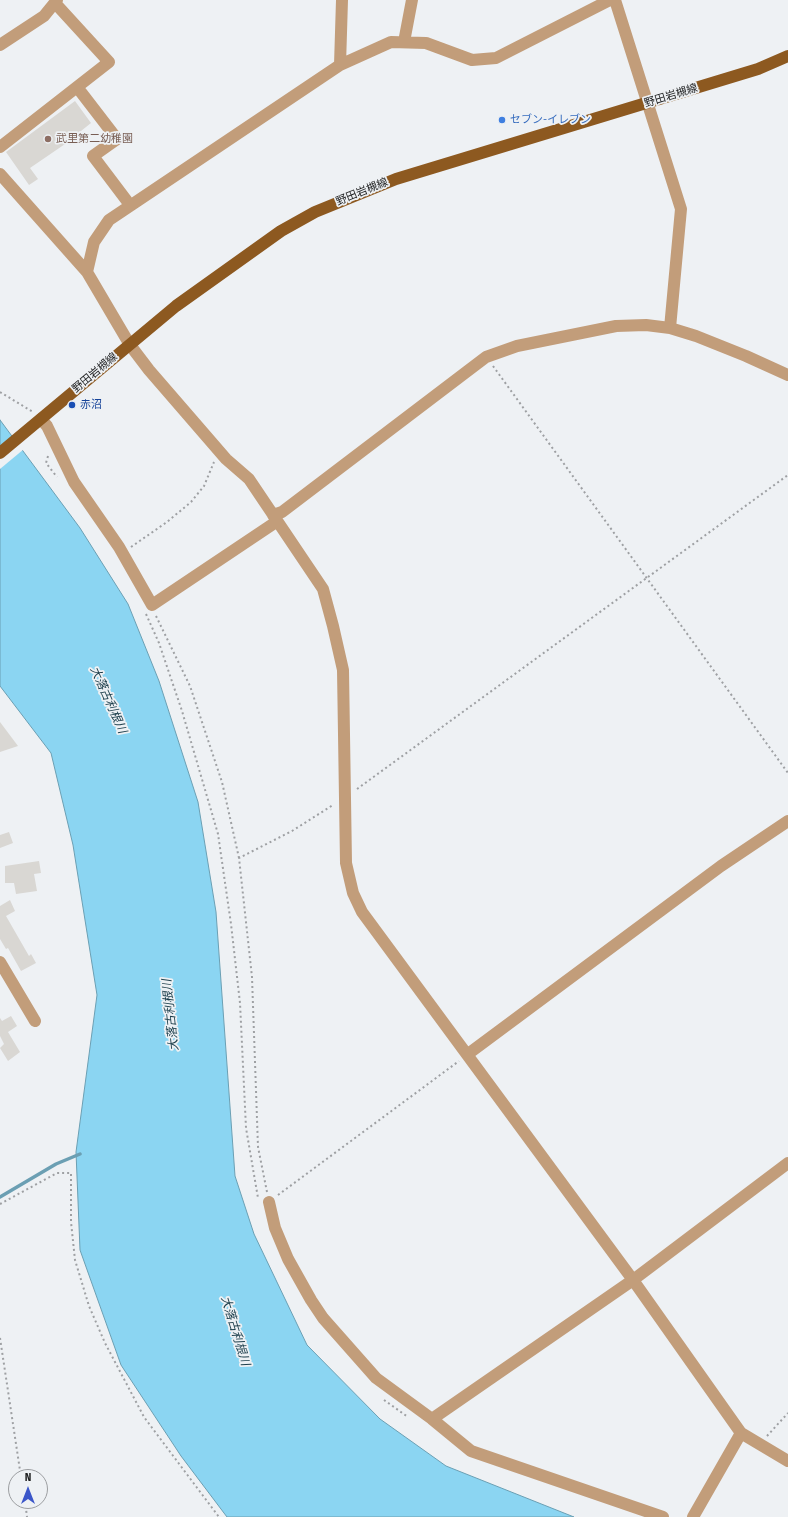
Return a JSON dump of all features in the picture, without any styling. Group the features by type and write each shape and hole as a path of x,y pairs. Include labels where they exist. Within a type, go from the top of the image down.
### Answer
{"main road":[{"name":"野田岩槻線","path":"0,453 176,306 281,231 315,212 396,179 758,69 788,56"}],"street":[{"path":"340,65 342,0"},
{"path":"404,42 412,0"},
{"path":"87,272 94,242 109,220 340,65 391,42 426,43 472,60 496,58 610,0"},
{"path":"615,0 681,209 670,328"},
{"path":"0,45 44,16 56,1 109,62 0,147"},
{"path":"77,87 117,140 93,156 130,205"},
{"path":"0,174 87,272 130,345 149,370 217,449 249,479 323,590 343,670 346,863 353,893 362,912 633,1280 740,1433 788,1461"},
{"path":"41,419 47,426 74,482 121,552 148,608 275,518 486,357 517,346 616,326 646,325 670,328 746,356 788,375"},
{"path":"468,1054 721,866 788,821"},
{"path":"0,962 35,1021"},
{"path":"432,1419 633,1280 788,1163"},
{"path":"269,1202 275,1228 288,1259 311,1300 323,1318 376,1378 432,1419 471,1451 663,1517"},
{"path":"693,1517 740,1433"}],"path":[{"path":"486,357 648,577 788,773"},
{"path":"0,392 30,409 41,419"},
{"path":"52,439 46,463 60,480"},
{"path":"121,552 167,522 191,502 204,486 212,468 217,449"},
{"path":"239,858 292,831 368,782 788,475"},
{"path":"148,608 192,693 222,782 239,858 252,977 258,1147 269,1202 309,1170 468,1054"},
{"path":"148,608 182,711 218,834 231,924 240,1004 246,1128 252,1167"},
{"path":"0,1204 58,1173 71,1173 71,1222 75,1260 89,1306 105,1343 144,1417 219,1517"},
{"path":"0,1338 20,1469"},
{"path":"760,1445 788,1413"}],"water":[{"name":"大落古利根川","path":"0,420 80,528 128,604 159,681 198,802 216,912 235,1176 254,1234 307,1345 380,1419 446,1466 574,1517 227,1517 181,1456 121,1365 80,1250 76,1152 97,995 73,845 51,753 0,686"}],"pier":[{"path":"14,435 24,449 0,469 0,447"}],"building":[{"path":"75,101 91,123 76,135 79,139 70,145 68,142 30,168 38,179 29,185 6,152"},
{"path":"0,722 18,746 0,752"},
{"path":"9,832 13,843 0,848 0,835"},
{"path":"39,861 41,873 34,874 37,891 16,894 14,883 5,883 5,866"},
{"path":"10,900 15,911 6,916 29,956 31,954 36,963 21,971 8,948 6,949 0,939 0,906"},
{"path":"11,1016 17,1026 8,1032 20,1052 8,1061 0,1048 4,1044 0,1036 0,1018 2,1021"}],"waterway":[{"path":"0,1197 56,1164 80,1154"}],"place":[{"name":"セブン-イレブン","path":"502,120"},
{"name":"武里第二幼稚園","path":"48,139"},
{"name":"赤沼","path":"72,405"}]}
